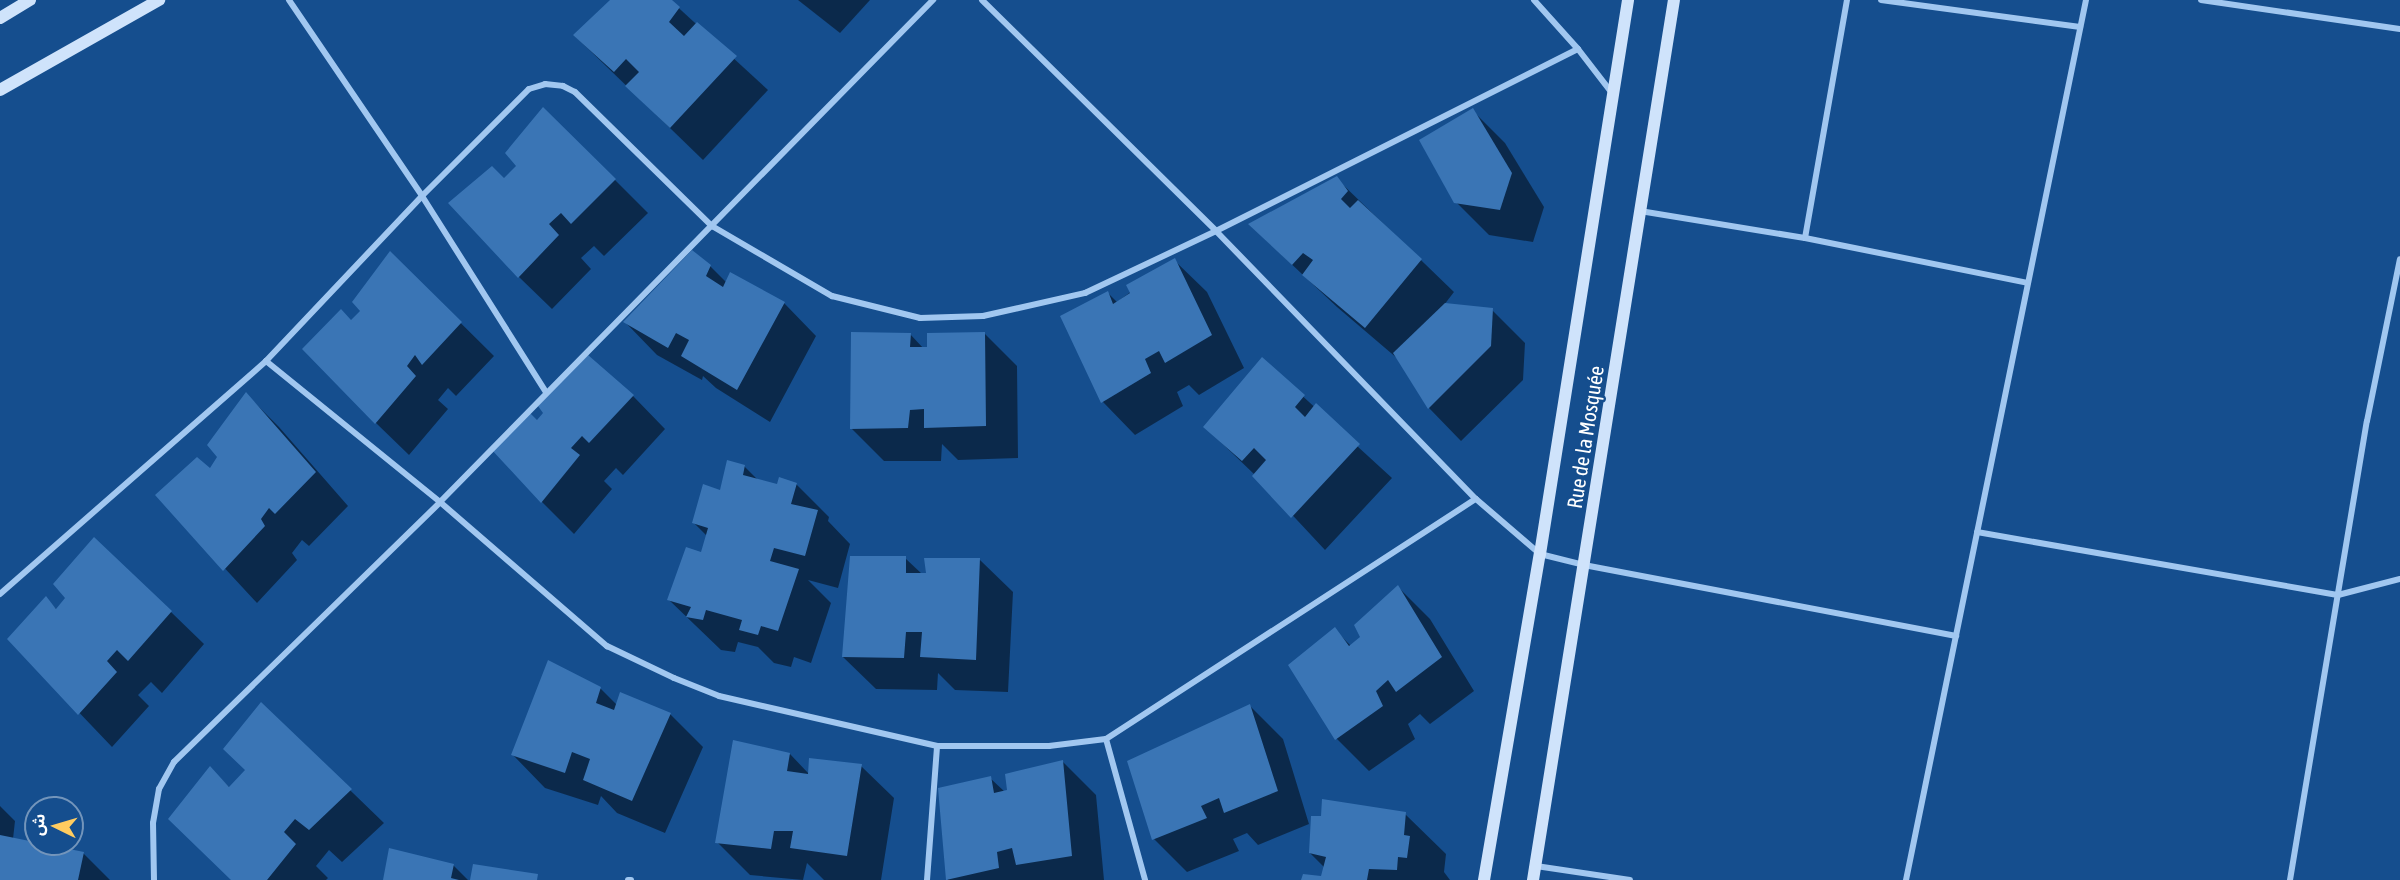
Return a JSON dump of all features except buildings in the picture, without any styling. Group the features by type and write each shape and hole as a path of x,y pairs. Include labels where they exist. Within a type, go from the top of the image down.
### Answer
{"main road":[{"path":"0,18 30,0"},
{"path":"0,90 159,0"},
{"path":"1484,880 1540,554 1628,0"},
{"name":"Rue de la Mosquée","path":"1533,880 1674,0"}],"street":[{"path":"290,0 422,196 546,392"},
{"path":"154,880 153,823 159,789 174,762 440,501 933,0"},
{"path":"982,0 1216,231 1476,499 1540,554 1956,636"},
{"path":"1534,0 1578,49 1613,93"},
{"path":"1805,238 1847,0"},
{"path":"1881,0 2080,27"},
{"path":"1906,880 2086,0"},
{"path":"2201,0 2400,29"},
{"path":"0,594 266,361 422,196 529,89 545,84 563,86 575,92 712,226 832,296 920,318 983,316 1085,293 1216,231 1578,49"},
{"path":"1640,211 1805,238 2028,283"},
{"path":"2290,880 2367,421 2400,259"},
{"path":"266,361 440,501 607,646 674,678 719,696 937,746 1049,746 1106,739 1476,499"},
{"path":"1977,532 2338,595 2400,579"},
{"path":"1106,739 1146,880"},
{"path":"927,880 937,746"},
{"path":"1536,866 1630,880"}]}
